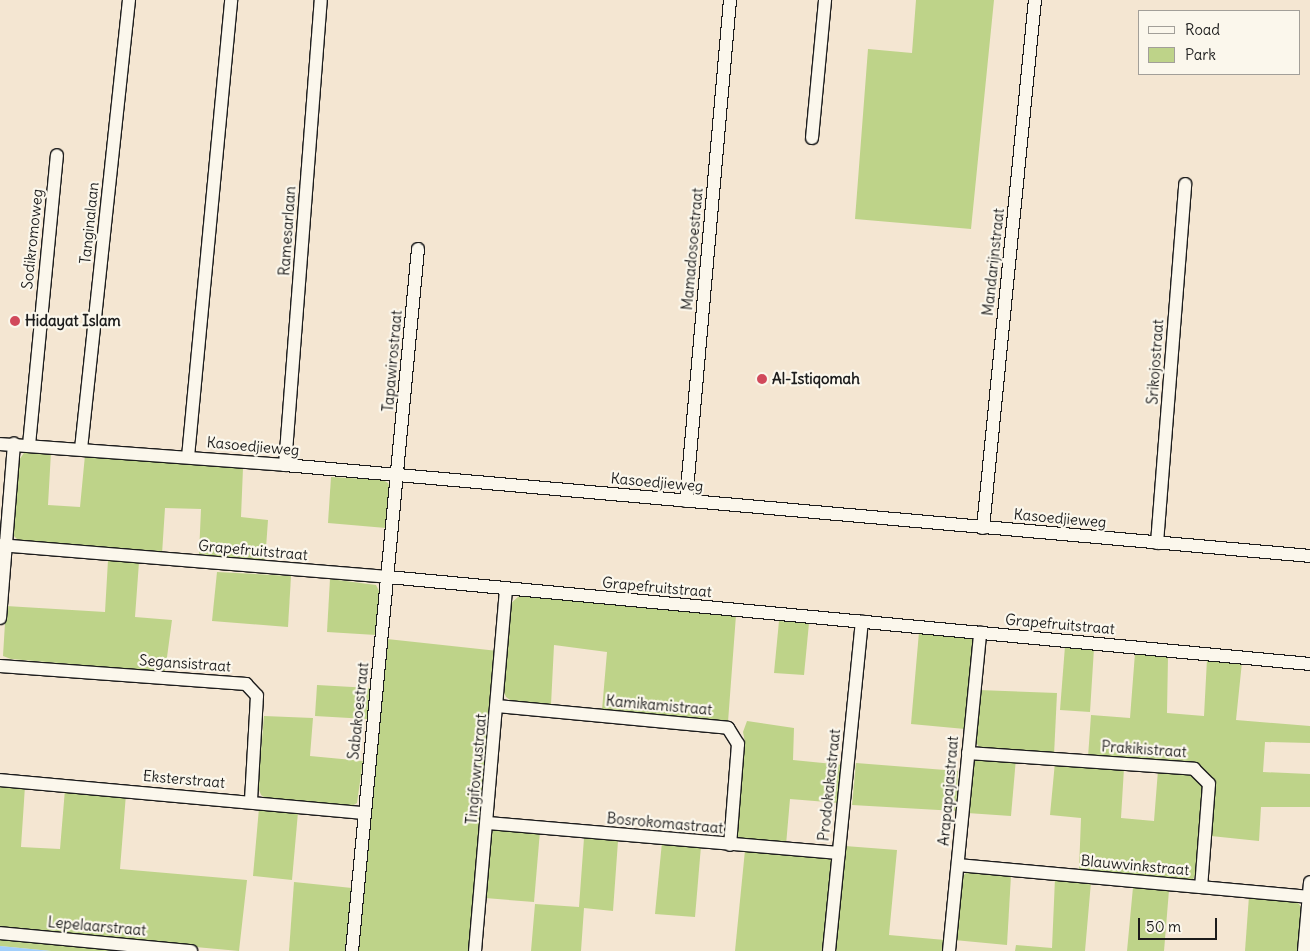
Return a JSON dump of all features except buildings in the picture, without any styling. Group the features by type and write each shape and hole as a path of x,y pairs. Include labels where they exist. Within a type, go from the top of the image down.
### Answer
{"street":[{"name":"Tanginalaan","path":"81,449 129,0"},
{"path":"188,458 231,0"},
{"name":"Ramesarlaan","path":"285,465 321,0"},
{"name":"Mamadosoestraat","path":"686,501 730,0"},
{"path":"812,138 825,0"},
{"name":"Mandarijnstraat","path":"983,528 1036,0"},
{"name":"Sodikromoweg","path":"29,445 57,155"},
{"name":"Srikojostraat","path":"1157,543 1185,184"},
{"name":"Tapawirostraat","path":"398,475 418,249"},
{"name":"Kasoedjieweg","path":"0,444 285,465 1310,556"},
{"path":"0,618 3,545 14,444"},
{"name":"Sabakoestraat","path":"352,951 398,475"},
{"name":"Grapefruitstraat","path":"3,545 388,577 1310,664"},
{"name":"Tingifowrustraat","path":"475,951 488,823 506,589"},
{"name":"Prodokakastraat","path":"829,951 862,622"},
{"name":"Arapapajastraat","path":"949,951 980,633"},
{"name":"Segansistraat","path":"0,666 246,684 257,696 251,801"},
{"name":"Kamikamistraat","path":"497,706 728,728 738,744 730,845"},
{"name":"Prakikistraat","path":"968,753 1194,769 1209,784 1201,886"},
{"name":"Eksterstraat","path":"0,780 251,801 364,813"},
{"name":"Bosrokomastraat","path":"488,823 839,853"},
{"name":"Blauwvinkstraat","path":"958,865 1309,897"},
{"path":"1304,951 1310,882"},
{"name":"Lepelaarstraat","path":"0,933 191,951"}],"green space":[{"path":"916,0 994,0 971,229 855,219 868,49 912,53"},
{"path":"26,450 51,452 48,505 80,507 85,455 243,468 241,517 268,520 265,562 199,554 201,509 165,508 162,554 19,541 12,534 19,460"},
{"path":"331,477 383,480 388,483 390,488 386,528 328,523"},
{"path":"108,560 139,562 135,617 172,620 165,672 11,659 3,656 6,606 105,612"},
{"path":"217,572 291,576 288,627 212,621"},
{"path":"330,579 376,585 379,591 376,635 327,632"},
{"path":"519,596 736,615 728,722 602,710 607,652 554,645 551,705 514,703 506,697 503,690 509,605"},
{"path":"779,621 809,623 804,675 774,673"},
{"path":"919,632 972,639 975,646 965,729 911,724"},
{"path":"387,639 498,651 472,951 358,951"},
{"path":"1065,646 1094,648 1090,712 1060,710"},
{"path":"1135,653 1168,657 1167,713 1204,716 1207,659 1242,662 1236,720 1310,726 1310,743 1265,742 1263,772 1310,774 1310,807 1261,807 1259,841 1211,836 1211,777 1197,765 1088,757 1091,715 1130,718"},
{"path":"317,685 370,688 367,719 315,716"},
{"path":"978,690 1057,693 1054,755 979,747 973,738"},
{"path":"264,716 313,718 310,756 363,761 357,803 350,807 268,800 261,795 258,787"},
{"path":"747,721 794,728 793,760 843,765 839,803 790,799 786,845 738,838 734,831 745,742 743,732"},
{"path":"978,757 1016,758 1011,816 967,813 971,762"},
{"path":"1055,762 1124,768 1121,818 1154,821 1158,770 1189,771 1205,785 1199,869 1193,879 1185,881 1079,870 1081,818 1050,815"},
{"path":"856,763 958,771 956,811 852,805"},
{"path":"0,784 25,786 21,847 60,849 65,789 126,794 120,869 247,880 239,951 0,929"},
{"path":"259,808 298,812 292,880 253,876"},
{"path":"495,829 540,831 534,902 485,898 490,834"},
{"path":"584,838 618,841 613,911 584,908 581,951 531,951 535,904 579,907"},
{"path":"662,842 701,846 695,917 655,914"},
{"path":"845,846 897,850 889,935 945,940 944,951 835,951"},
{"path":"745,850 830,859 833,864 825,951 735,951"},
{"path":"966,873 1011,875 1007,945 954,940 960,879"},
{"path":"1055,878 1091,882 1085,951 1015,951 1016,945 1052,948"},
{"path":"294,882 352,888 345,951 289,951"},
{"path":"1133,887 1169,890 1164,951 1127,951"},
{"path":"1249,896 1298,903 1303,909 1300,951 1245,951"},
{"path":"0,936 153,951 51,951 0,946"}],"water":[{"path":"0,946 51,951 0,951"}],"place":[{"name":"Hidayat Islam","path":"15,321"},
{"name":"Al-Istiqomah","path":"762,379"}]}
